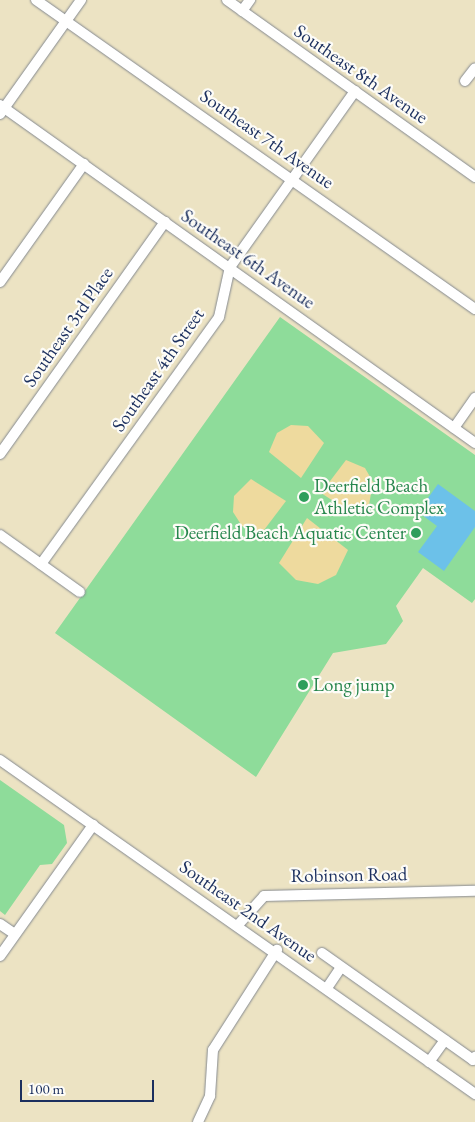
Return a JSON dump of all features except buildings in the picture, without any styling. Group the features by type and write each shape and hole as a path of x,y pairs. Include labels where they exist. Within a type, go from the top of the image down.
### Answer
{"street":[{"name":"Southeast 7th Avenue","path":"36,0 475,309"},
{"path":"1,109 81,0"},
{"name":"Southeast 8th Avenue","path":"227,0 475,177"},
{"path":"242,11 250,0"},
{"path":"465,81 475,68"},
{"name":"Southeast 4th Street","path":"41,564 218,317 230,267 355,91"},
{"name":"Southeast 6th Avenue","path":"1,109 84,164 475,443"},
{"path":"0,282 84,164"},
{"name":"Southeast 3rd Place","path":"0,454 165,222"},
{"path":"454,428 475,398"},
{"path":"0,534 80,592"},
{"name":"Southeast 2nd Avenue","path":"0,760 238,926 276,950 475,1094"},
{"path":"0,956 94,825"},
{"name":"Robinson Road","path":"238,926 264,896 475,891"},
{"path":"0,924 15,934"},
{"path":"198,1122 210,1096 213,1050 276,950"},
{"path":"322,953 473,1060 475,1057"},
{"path":"327,988 341,967"},
{"path":"429,1062 445,1040"}],"green space":[{"path":"280,317 475,455 475,599 472,603 423,568 396,606 403,621 386,644 333,653 256,777 55,633"},
{"path":"0,780 64,825 67,843 52,864 40,865 5,915 0,911"}],"sand":[{"path":"291,425 308,426 324,443 301,478 269,452 277,433"},
{"path":"346,460 365,468 373,482 369,505 355,515 321,493"},
{"path":"251,479 286,501 261,534 242,526 233,512 234,496"},
{"path":"307,518 348,550 336,575 318,584 296,580 279,563"}],"water":[{"path":"438,484 475,511 475,527 444,571 418,552 437,526 418,512"}],"place":[{"name":"Deerfield Beach Athletic Complex","path":"304,497"},
{"name":"Deerfield Beach Aquatic Center","path":"416,533"},
{"name":"Long jump","path":"303,685"}]}
